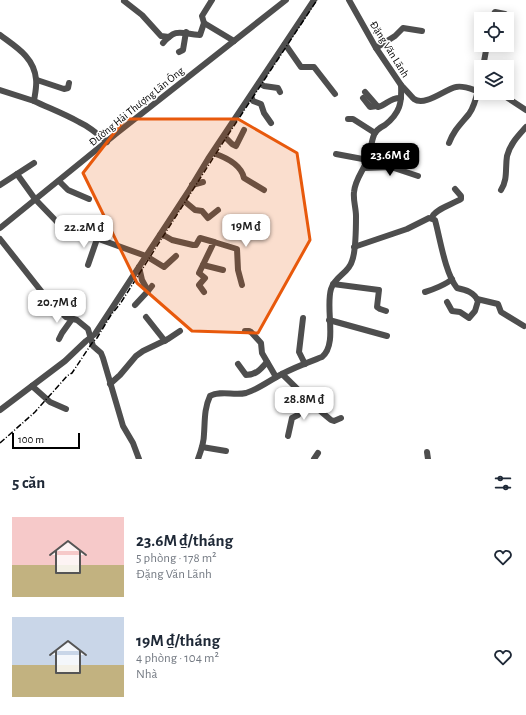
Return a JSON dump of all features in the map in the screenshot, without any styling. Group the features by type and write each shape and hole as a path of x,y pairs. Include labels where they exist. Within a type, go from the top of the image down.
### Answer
{"street":[{"path":"163,43 172,34 186,32 200,35 204,23 202,16 212,0"},
{"name":"Đường Hải Thượng Lãn Ông","path":"0,228 286,0"},
{"path":"0,410 32,386 95,334 314,0"},
{"name":"Đặng Văn Lãnh","path":"348,0 376,48 401,85 401,98 396,116 375,132"},
{"path":"124,1 142,15 161,36 169,37"},
{"path":"204,23 234,41"},
{"path":"376,48 395,36 403,28 422,31"},
{"path":"178,52 183,50 186,32"},
{"path":"0,35 29,58 37,80 34,101"},
{"path":"285,44 301,67 314,67 335,94"},
{"path":"37,80 64,89 68,88 69,83"},
{"path":"259,83 264,86 278,88 280,92"},
{"path":"401,85 419,101 427,100 456,87 466,87 474,89"},
{"path":"0,90 34,101 79,121 94,130 107,142"},
{"path":"364,95 376,106 381,107 393,98 401,98"},
{"path":"250,96 253,101 261,104 264,113 271,123"},
{"path":"449,144 455,130 470,113 476,100"},
{"path":"511,100 526,110"},
{"path":"198,459 202,447 206,408 210,396 214,394 241,394 248,392 282,374 322,356 328,350 330,340 330,295 333,284 338,277 349,268 353,258 356,215 354,190 368,160 375,132 352,118 348,119"},
{"path":"501,190 506,183 510,147 526,127"},
{"path":"224,136 236,146 244,130"},
{"path":"213,152 231,161 243,172 244,178 264,190"},
{"path":"336,154 368,160"},
{"path":"0,185 34,163"},
{"path":"364,168 391,168 418,176"},
{"path":"17,174 35,199 60,226 146,256 164,267 176,256"},
{"path":"59,181 68,190 89,199"},
{"path":"192,185 204,182"},
{"path":"354,247 407,230 429,218 432,218 436,211 461,199 462,196 455,189"},
{"path":"183,200 195,210 202,211 208,218 218,210"},
{"path":"432,218 435,220 452,279 457,288 468,290 477,299 498,304 501,312 525,326"},
{"path":"160,235 172,240 193,245 196,245 200,238 237,249 238,270 242,285"},
{"path":"88,265 97,238"},
{"path":"0,239 50,301 64,315 77,320 88,328 92,337 93,346 101,353 103,358 123,426 133,443 139,459"},
{"path":"204,292 199,285 205,278 199,273 214,242"},
{"path":"203,265 223,270"},
{"path":"135,305 150,288 142,280 139,267"},
{"path":"425,292 434,290 438,286 452,279"},
{"path":"333,284 379,290 377,307 386,311"},
{"path":"447,302 452,311 460,312 469,318 476,309 477,299"},
{"path":"146,317 165,341"},
{"path":"303,318 299,352 305,364"},
{"path":"59,339 72,319"},
{"path":"329,320 387,336"},
{"path":"110,384 120,375 136,356 165,341 180,331"},
{"path":"245,331 251,332 261,343 262,353 276,377"},
{"path":"238,364 246,375 250,375 259,371 267,362"},
{"path":"282,374 331,420 341,418"},
{"path":"32,386 50,402 66,409"},
{"path":"288,436 292,418 298,415 308,400"},
{"path":"202,447 226,451"},
{"path":"314,459 318,452"},
{"path":"427,452 428,459"}],"highlighted area":[{"path":"125,119 238,119 297,153 310,240 258,333 192,331 137,283 83,173"}],"railway":[{"path":"0,443 35,412 67,376 72,373 120,304 224,141 317,0"}]}
